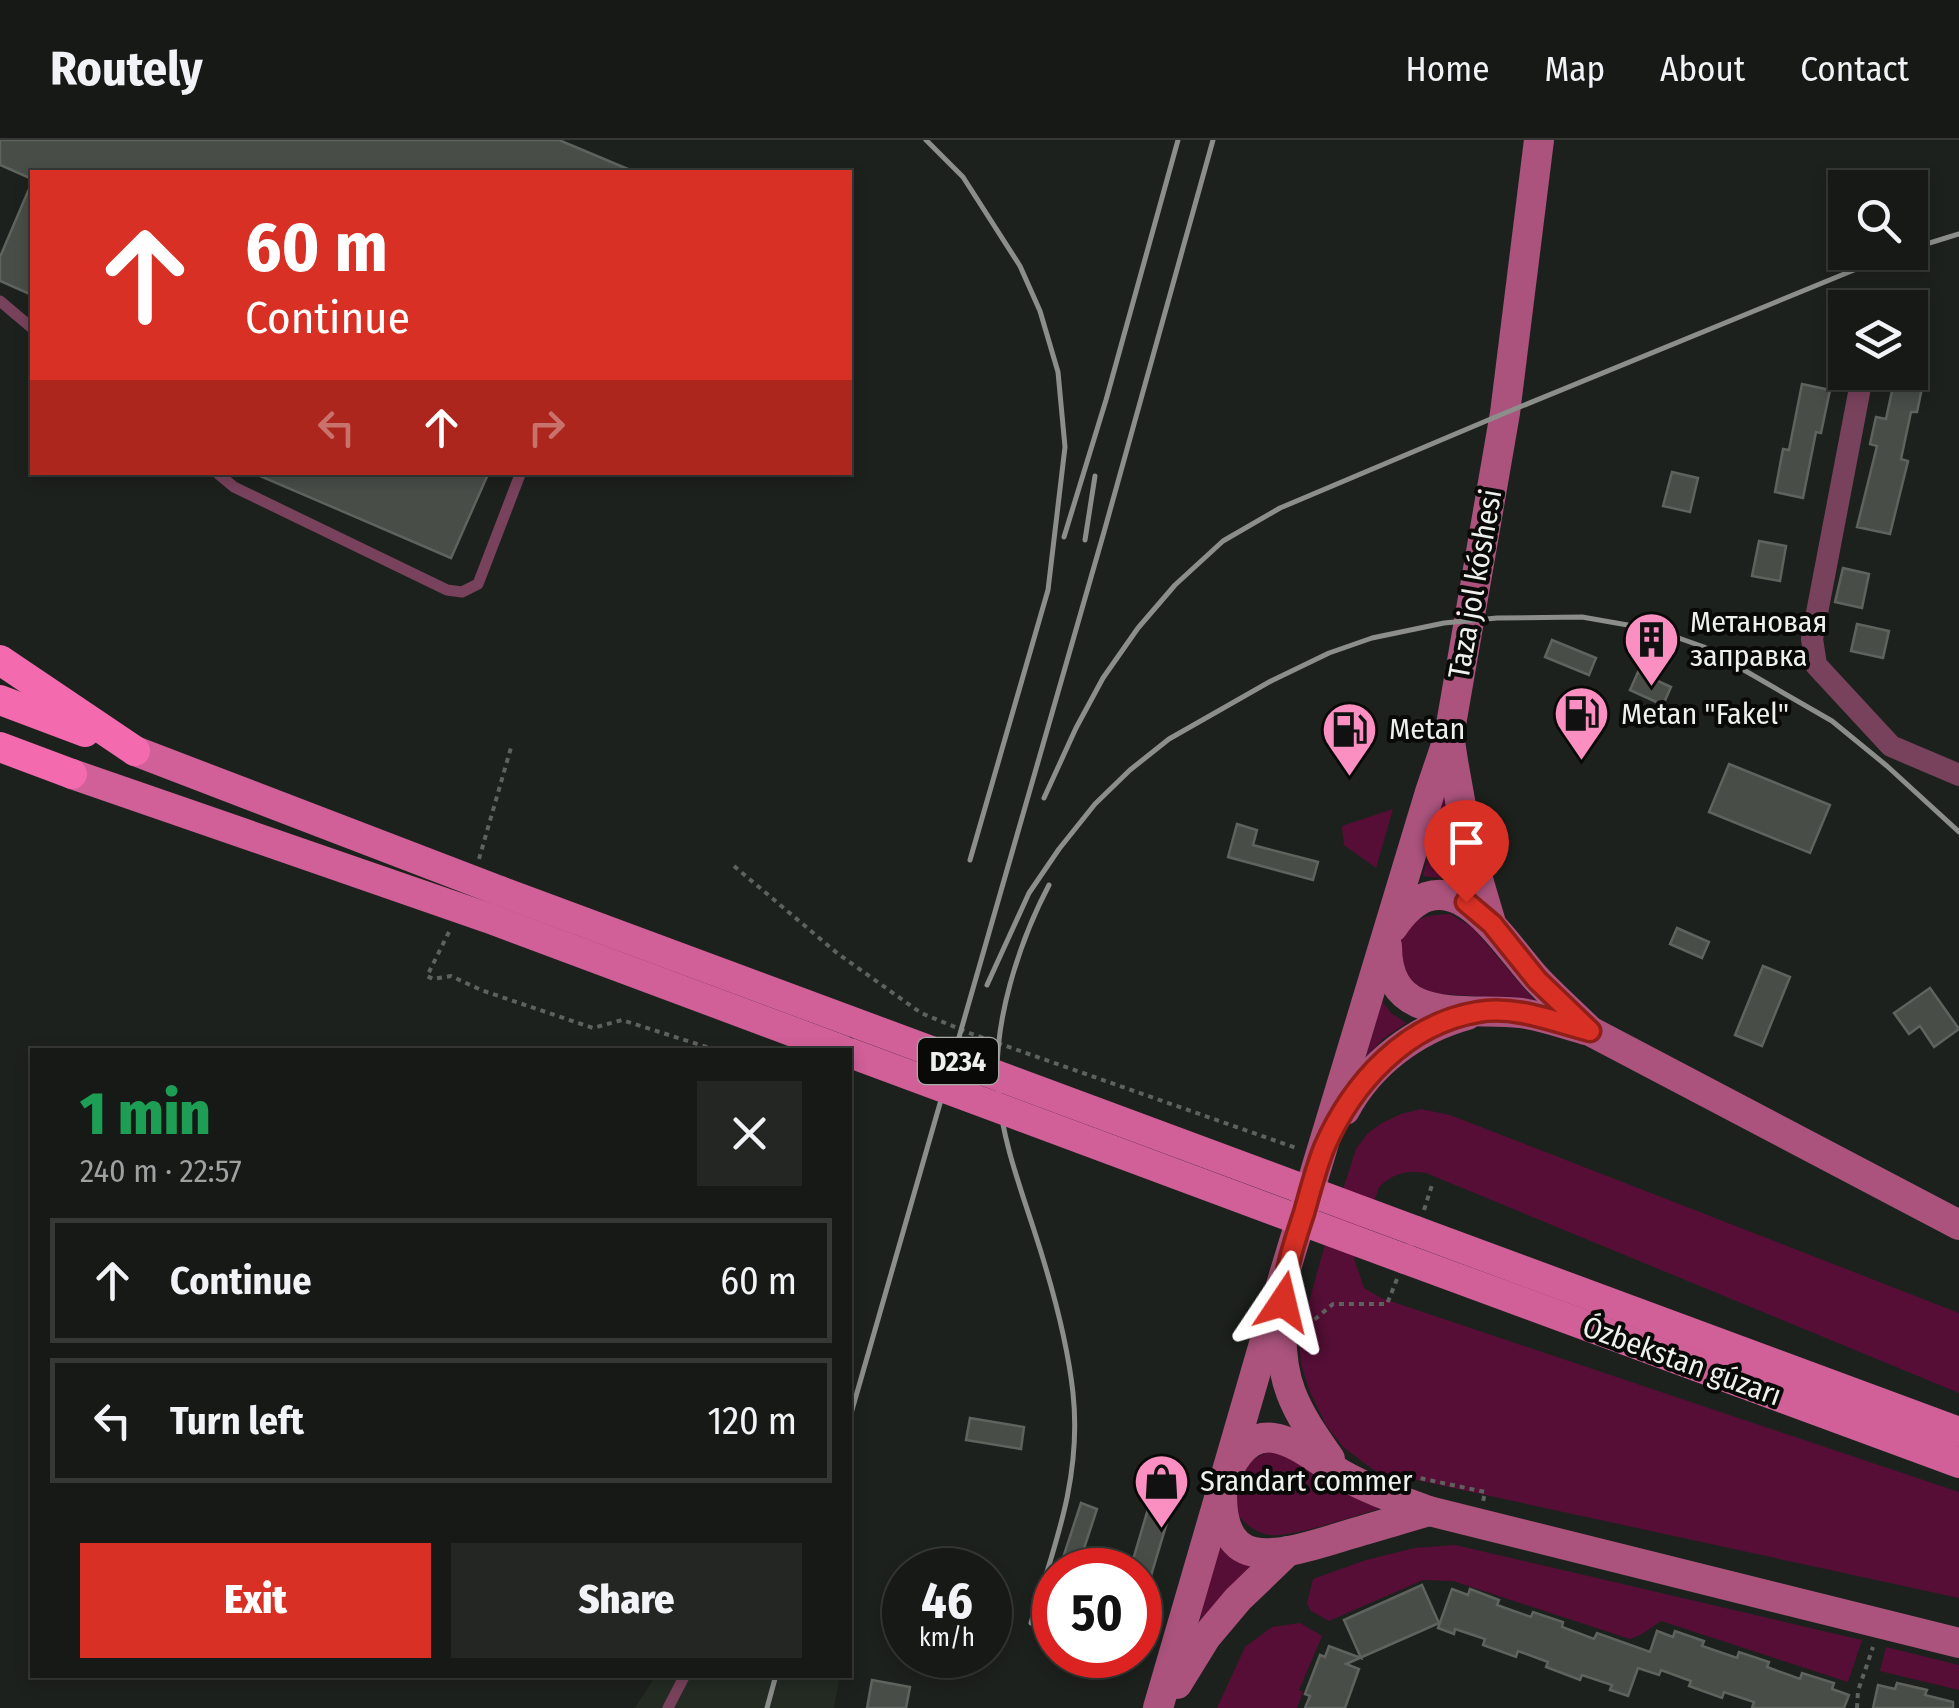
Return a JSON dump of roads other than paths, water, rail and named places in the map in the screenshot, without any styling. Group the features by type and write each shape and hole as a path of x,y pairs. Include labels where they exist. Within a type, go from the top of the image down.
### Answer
{"highway":[{"path":"0,660 134,750"},
{"path":"0,700 134,750"},
{"path":"0,746 72,774"},
{"path":"0,771 72,774"}],"main road":[{"name":"Taza jol kóshesi","path":"1160,1708 1284,1275 1312,1148 1388,937 1450,736 1504,413 1539,140"},
{"path":"1450,736 1459,806 1473,868 1492,924"},
{"name":"D234","path":"134,750 837,1048"},
{"name":"D234","path":"72,774 494,905 1411,1245"},
{"path":"1590,1031 1537,980 1492,924 1466,902 1446,895 1420,898 1405,909 1388,937 1390,972 1396,986 1411,1000 1432,1009 1524,1014 1590,1031 1959,1226"},
{"path":"1312,1148 1380,1062 1442,1022 1481,1011"},
{"name":"D234","path":"852,1054 1411,1245"},
{"name":"Ózbekstan gúzarı","path":"1411,1245 1959,1432"},
{"name":"Ózbekstan gúzarı","path":"1411,1245 1959,1463"},
{"path":"1284,1275 1282,1360 1288,1390 1304,1422 1340,1473"},
{"path":"1429,1511 1288,1551 1252,1552 1238,1545 1222,1517 1223,1483 1235,1457 1244,1448 1258,1440 1275,1438 1292,1442 1373,1490 1429,1511 1959,1643"},
{"path":"1160,1708 1206,1636 1288,1551"}],"street":[{"path":"1860,390 1812,639 1816,665 1892,746 1959,776"}],"lane":[{"path":"0,301 30,326"},
{"path":"220,475 234,487 447,590 462,592 478,584 521,475"},
{"path":"668,1708 683,1678"}],"railway":[{"path":"926,140 963,177 1020,266 1040,311 1058,372 1065,447 1048,590 970,860"},
{"path":"1064,537 1178,140"},
{"path":"852,1410 1213,140"},
{"path":"1928,243 1959,234"},
{"path":"1044,798 1103,678 1175,585 1223,541 1280,508 1854,270"},
{"path":"1085,540 1095,476"},
{"path":"987,985 1029,893 1059,849 1095,804 1169,739 1329,653 1372,638 1444,623 1582,617 1656,630 1704,647 1832,721 1959,832"},
{"path":"1031,1623 1064,1510 1075,1424 1058,1310 1007,1143 997,1065 1010,984 1049,885"},
{"path":"767,1708 775,1678"}],"place":[{"name":"Метановая заправка","path":"1651,688"},
{"name":"Metan \"Fakel\"","path":"1582,763"},
{"name":"Metan","path":"1350,778"},
{"name":"Srandart commer","path":"1161,1530"}]}
